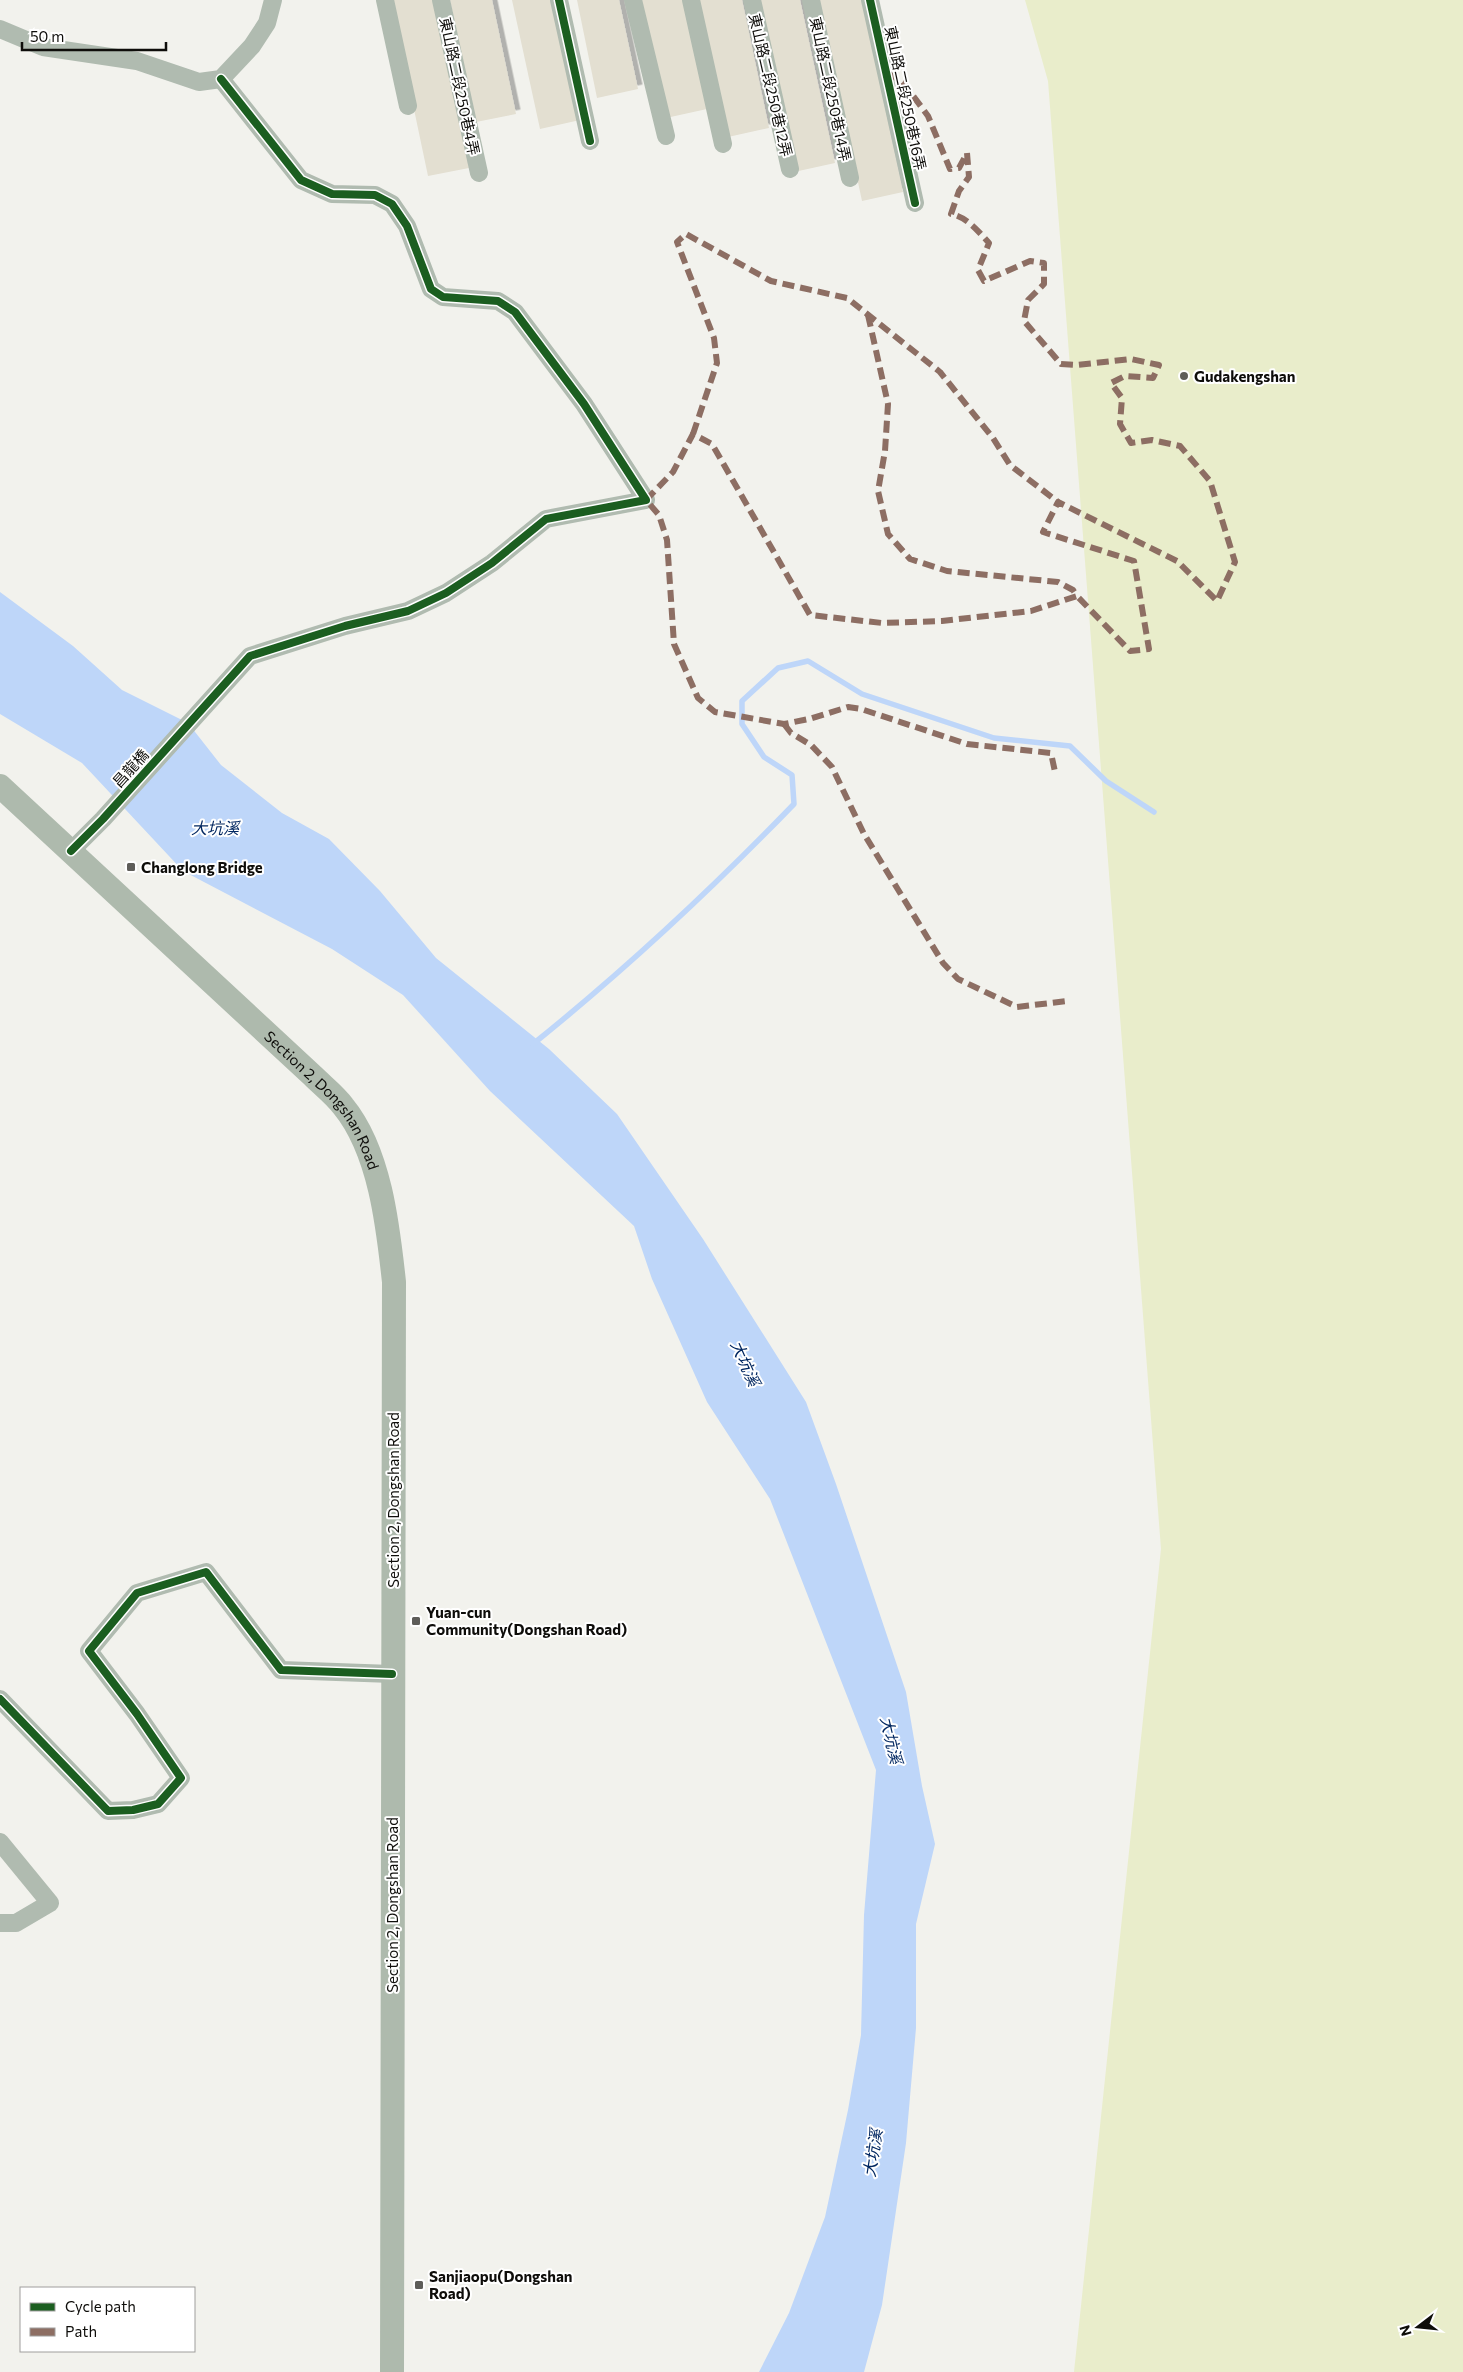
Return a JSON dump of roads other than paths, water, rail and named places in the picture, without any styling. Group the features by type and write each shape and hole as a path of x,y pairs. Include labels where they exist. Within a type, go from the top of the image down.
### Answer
{"main road":[{"name":"Section 2, Dongshan Road","path":"0,786 344,1106 378,1175 390,1244 394,1282 392,2372"}],"street":[{"path":"0,29 43,47 136,61 200,82 221,79 252,46 266,23 273,0"},
{"path":"385,0 408,106"},
{"name":"東山路二段250巷4弄","path":"441,0 479,173"},
{"path":"559,0 590,141"},
{"path":"633,0 666,136"},
{"path":"691,0 723,144"},
{"name":"東山路二段250巷12弄","path":"752,0 790,170"},
{"name":"東山路二段250巷14弄","path":"811,0 850,178"},
{"name":"東山路二段250巷16弄","path":"870,0 915,202"},
{"name":"昌龍橋","path":"71,851 103,819 250,656 345,626 408,610 446,593 492,563 546,519 646,500 584,404 515,312 498,301 443,297 431,289 407,226 392,204 375,195 332,194 301,180 221,79"},
{"path":"0,1698 108,1810 133,1810 158,1804 180,1778 137,1714 89,1651 137,1593 206,1572 281,1670 392,1674"},
{"path":"0,1842 50,1903 16,1923 0,1923"}],"water":[{"name":"大坑溪","path":"0,592 73,646 122,690 188,723 221,765 282,813 329,839 380,891 436,958 549,1049 617,1114 703,1239 806,1402 836,1484 906,1692 922,1786 935,1844 916,1924 916,2028 906,2143 882,2305 864,2372 759,2372 789,2313 825,2217 848,2110 861,2035 864,1915 876,1770 770,1499 707,1402 652,1279 634,1226 490,1091 403,995 332,949 183,871 82,763 0,714"}],"waterway":[{"path":"533,1044 667,928 732,867 794,804 792,775 764,757 742,724 742,701 778,668 808,661 862,694 994,738 1070,746 1106,781 1154,812"}],"place":[{"name":"Gudakengshan","path":"1184,376"},
{"name":"Changlong Bridge","path":"131,867"},
{"name":"Yuan-cun Community(Dongshan Road)","path":"416,1621"},
{"name":"Sanjiaopu(Dongshan Road)","path":"419,2285"}]}
